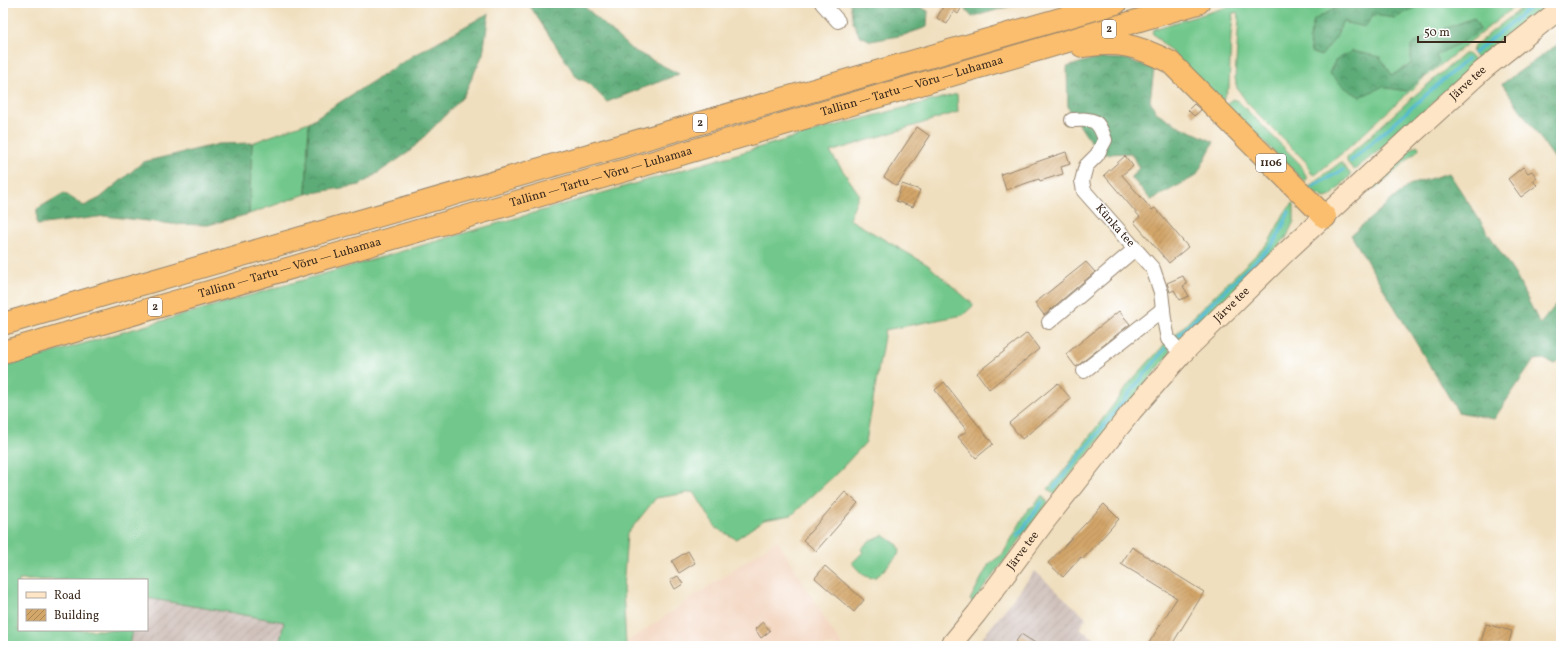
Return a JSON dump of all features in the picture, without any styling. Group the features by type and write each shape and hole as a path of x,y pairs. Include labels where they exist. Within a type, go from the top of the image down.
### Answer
{"highway":[{"name":"Tallinn — Tartu — Võru — Luhamaa","path":"3,324 1116,3"},
{"name":"Tallinn — Tartu — Võru — Luhamaa","path":"3,352 1198,3"},
{"name":"1106","path":"1020,55 1101,44 1126,44 1148,51 1170,62 1325,217"}],"street":[{"path":"822,3 838,21"},
{"name":"Järve tee","path":"950,646 977,613 1046,520 1132,411 1182,354 1286,252 1415,132 1483,70 1561,8"},
{"name":"Künka tee","path":"1072,120 1090,119 1101,126 1105,140 1097,155 1086,166 1082,181 1084,191 1153,270 1161,292 1168,339 1182,354"},
{"path":"1049,322 1135,249"},
{"path":"1084,371 1163,309"}],"shaded area":[{"path":"777,540 843,646 625,646 624,644"},
{"path":"1035,571 1086,618 1079,629 1107,646 976,646"},
{"path":"148,598 284,622 279,646 130,646 132,631 148,631"}],"green space":[{"path":"528,3 586,3 585,7 631,49 679,74 607,102 587,82 577,78"},
{"path":"850,3 912,3 928,11 927,27 904,35 871,41 859,35 853,22"},
{"path":"969,3 1021,3 972,17 965,9"},
{"path":"1241,3 1519,3 1424,78 1346,150 1315,175 1311,173 1306,162 1248,104 1237,88 1235,78 1239,18 1237,12 1232,14 1229,88 1222,101 1152,33 1153,30 1157,28"},
{"path":"1347,3 1418,3 1416,7 1395,18 1373,15 1365,27 1342,22 1337,36 1321,56 1311,52 1309,39 1314,20"},
{"path":"1528,3 1553,3 1479,62 1472,52 1474,46"},
{"path":"489,13 483,54 463,97 409,152 360,185 306,194 309,122 414,55"},
{"path":"1474,18 1480,30 1466,40 1436,55 1439,63 1406,91 1382,87 1360,97 1344,87 1329,73 1335,61 1352,51 1380,57 1392,75 1411,64 1411,46 1427,35"},
{"path":"1561,42 1561,161 1555,159 1502,84"},
{"path":"1464,54 1468,54 1477,64 1386,145 1354,170 1347,162 1347,157 1413,97"},
{"path":"1096,58 1126,59 1154,69 1150,101 1156,112 1177,125 1214,142 1196,176 1151,200 1131,177 1139,168 1131,153 1104,154 1090,141 1068,108 1067,67"},
{"path":"957,94 958,112 830,152 859,194 849,219 928,265 974,305 963,315 885,330 866,442 840,470 792,515 764,520 736,539 716,528 694,492 656,498 627,534 623,589 626,646 279,646 284,622 148,598 148,579 18,579 18,631 132,631 129,646 3,646 3,367 823,129"},
{"path":"1232,99 1238,101 1300,164 1307,178 1305,182 1226,105"},
{"path":"309,122 306,194 249,214 252,143"},
{"path":"252,143 249,214 208,225 172,224 105,216 37,225 37,209 64,193 84,206 100,198 143,162 219,144"},
{"path":"1417,145 1419,147 1418,150 1378,187 1375,188 1373,186 1412,148"},
{"path":"1341,162 1351,175 1331,196 1325,198 1314,193 1309,187"},
{"path":"1449,173 1516,276 1540,324 1561,299 1561,359 1554,364 1544,359 1534,360 1494,419 1458,412 1351,235 1409,185"},
{"path":"1294,202 1294,221 1286,238 1179,344 1172,338 1269,242 1285,212"},
{"path":"1166,343 1170,351 1168,356 1055,494 1048,489 1066,468 1131,381"},
{"path":"1042,495 1048,503 973,602 970,600 989,564 1003,554 1028,509 1035,505"},
{"path":"883,535 898,545 900,551 879,575 871,578 867,577 852,563 863,552 861,549 869,541"}],"building":[{"path":"939,3 964,3 958,14 954,11 947,24 937,18 944,5"},
{"path":"1194,104 1201,110 1194,116 1188,110"},
{"path":"917,127 930,136 897,186 884,177"},
{"path":"1066,152 1070,164 1061,167 1063,174 1040,181 1039,179 1006,190 1001,174"},
{"path":"1125,156 1133,166 1122,175 1152,210 1155,208 1188,247 1169,263 1134,222 1140,217 1104,175"},
{"path":"1523,167 1528,173 1532,171 1537,178 1533,181 1537,185 1521,197 1508,179"},
{"path":"902,184 920,190 913,207 896,201"},
{"path":"1086,262 1095,272 1044,315 1035,303"},
{"path":"1183,276 1187,284 1183,286 1189,296 1180,300 1174,290 1170,292 1167,283"},
{"path":"1119,311 1130,324 1076,367 1066,354"},
{"path":"1027,333 1039,349 989,389 977,373"},
{"path":"944,382 993,444 976,458 958,437 967,431 935,390"},
{"path":"1058,383 1071,399 1022,439 1009,423"},
{"path":"845,492 858,503 816,551 803,540"},
{"path":"1104,504 1119,519 1083,559 1081,557 1063,577 1048,563"},
{"path":"1132,547 1204,592 1171,646 1147,646 1177,598 1121,564"},
{"path":"688,551 695,563 679,573 672,561"},
{"path":"825,566 864,600 854,612 815,578"},
{"path":"678,576 683,584 675,589 670,580"},
{"path":"763,622 770,631 761,638 755,629"},
{"path":"1486,624 1512,631 1508,646 1480,646"},
{"path":"1021,634 1040,646 1013,646"}],"waterway":[{"path":"1474,53 1536,3"},
{"path":"1351,161 1467,59"},
{"path":"1313,186 1343,170"},
{"path":"1179,335 1272,245 1289,212"},
{"path":"1054,488 1165,349"},
{"path":"1018,536 1042,502"}]}
